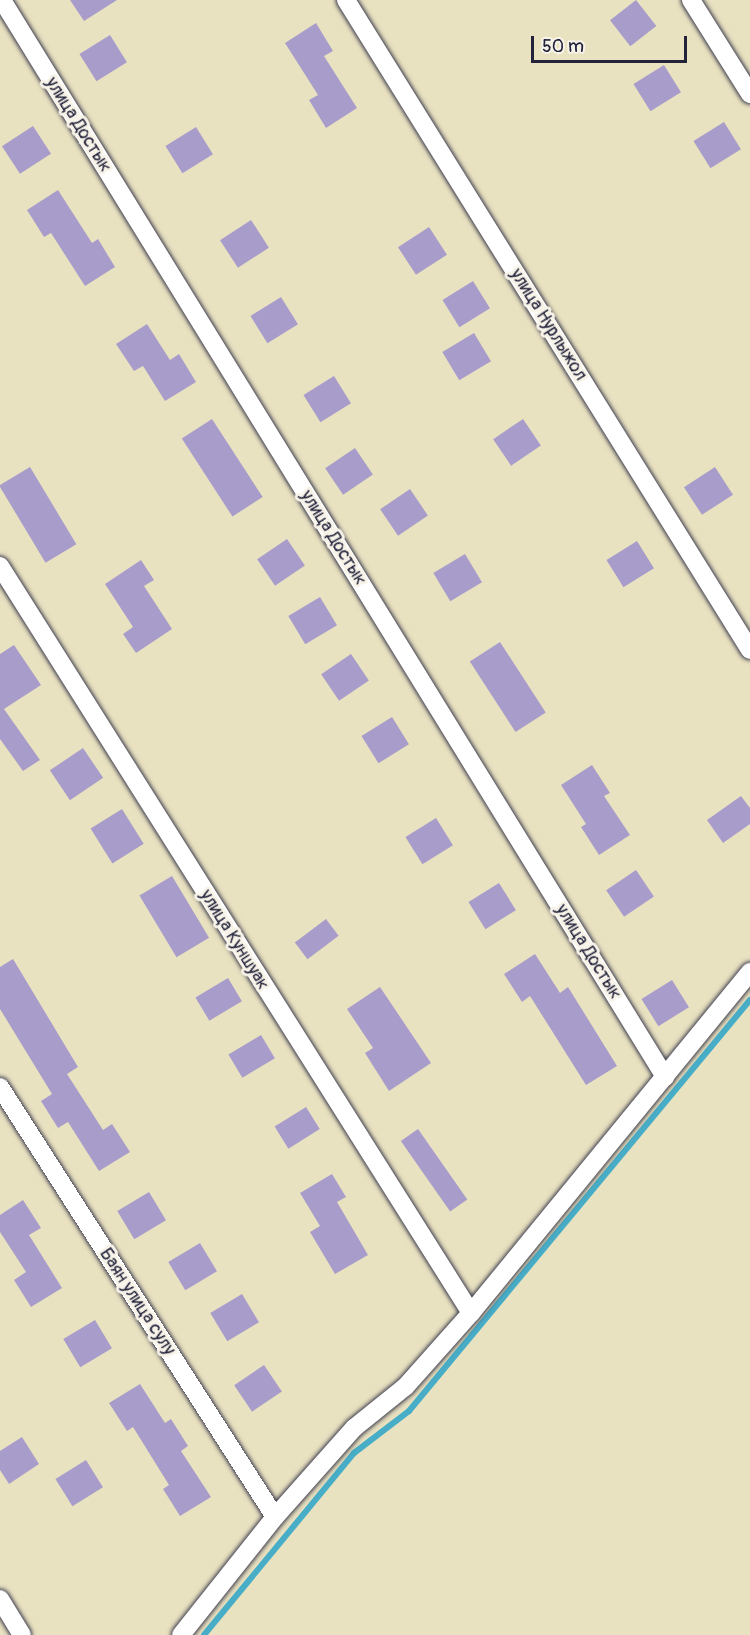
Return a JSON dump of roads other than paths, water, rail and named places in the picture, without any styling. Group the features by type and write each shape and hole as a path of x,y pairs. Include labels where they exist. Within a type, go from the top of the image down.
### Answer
{"street":[{"name":"улица Достык","path":"2,0 664,1077"},
{"name":"улица Нурлыжол","path":"346,0 750,650"},
{"path":"691,0 750,94"},
{"name":"улица Куншуак","path":"0,567 471,1313"},
{"path":"181,1635 275,1517 354,1428 406,1386 471,1313 750,972"},
{"name":"Баян улица сулу","path":"0,1087 275,1517"},
{"path":"0,1599 22,1635"}],"waterway":[{"path":"204,1635 354,1453 409,1411 750,1000"}]}
